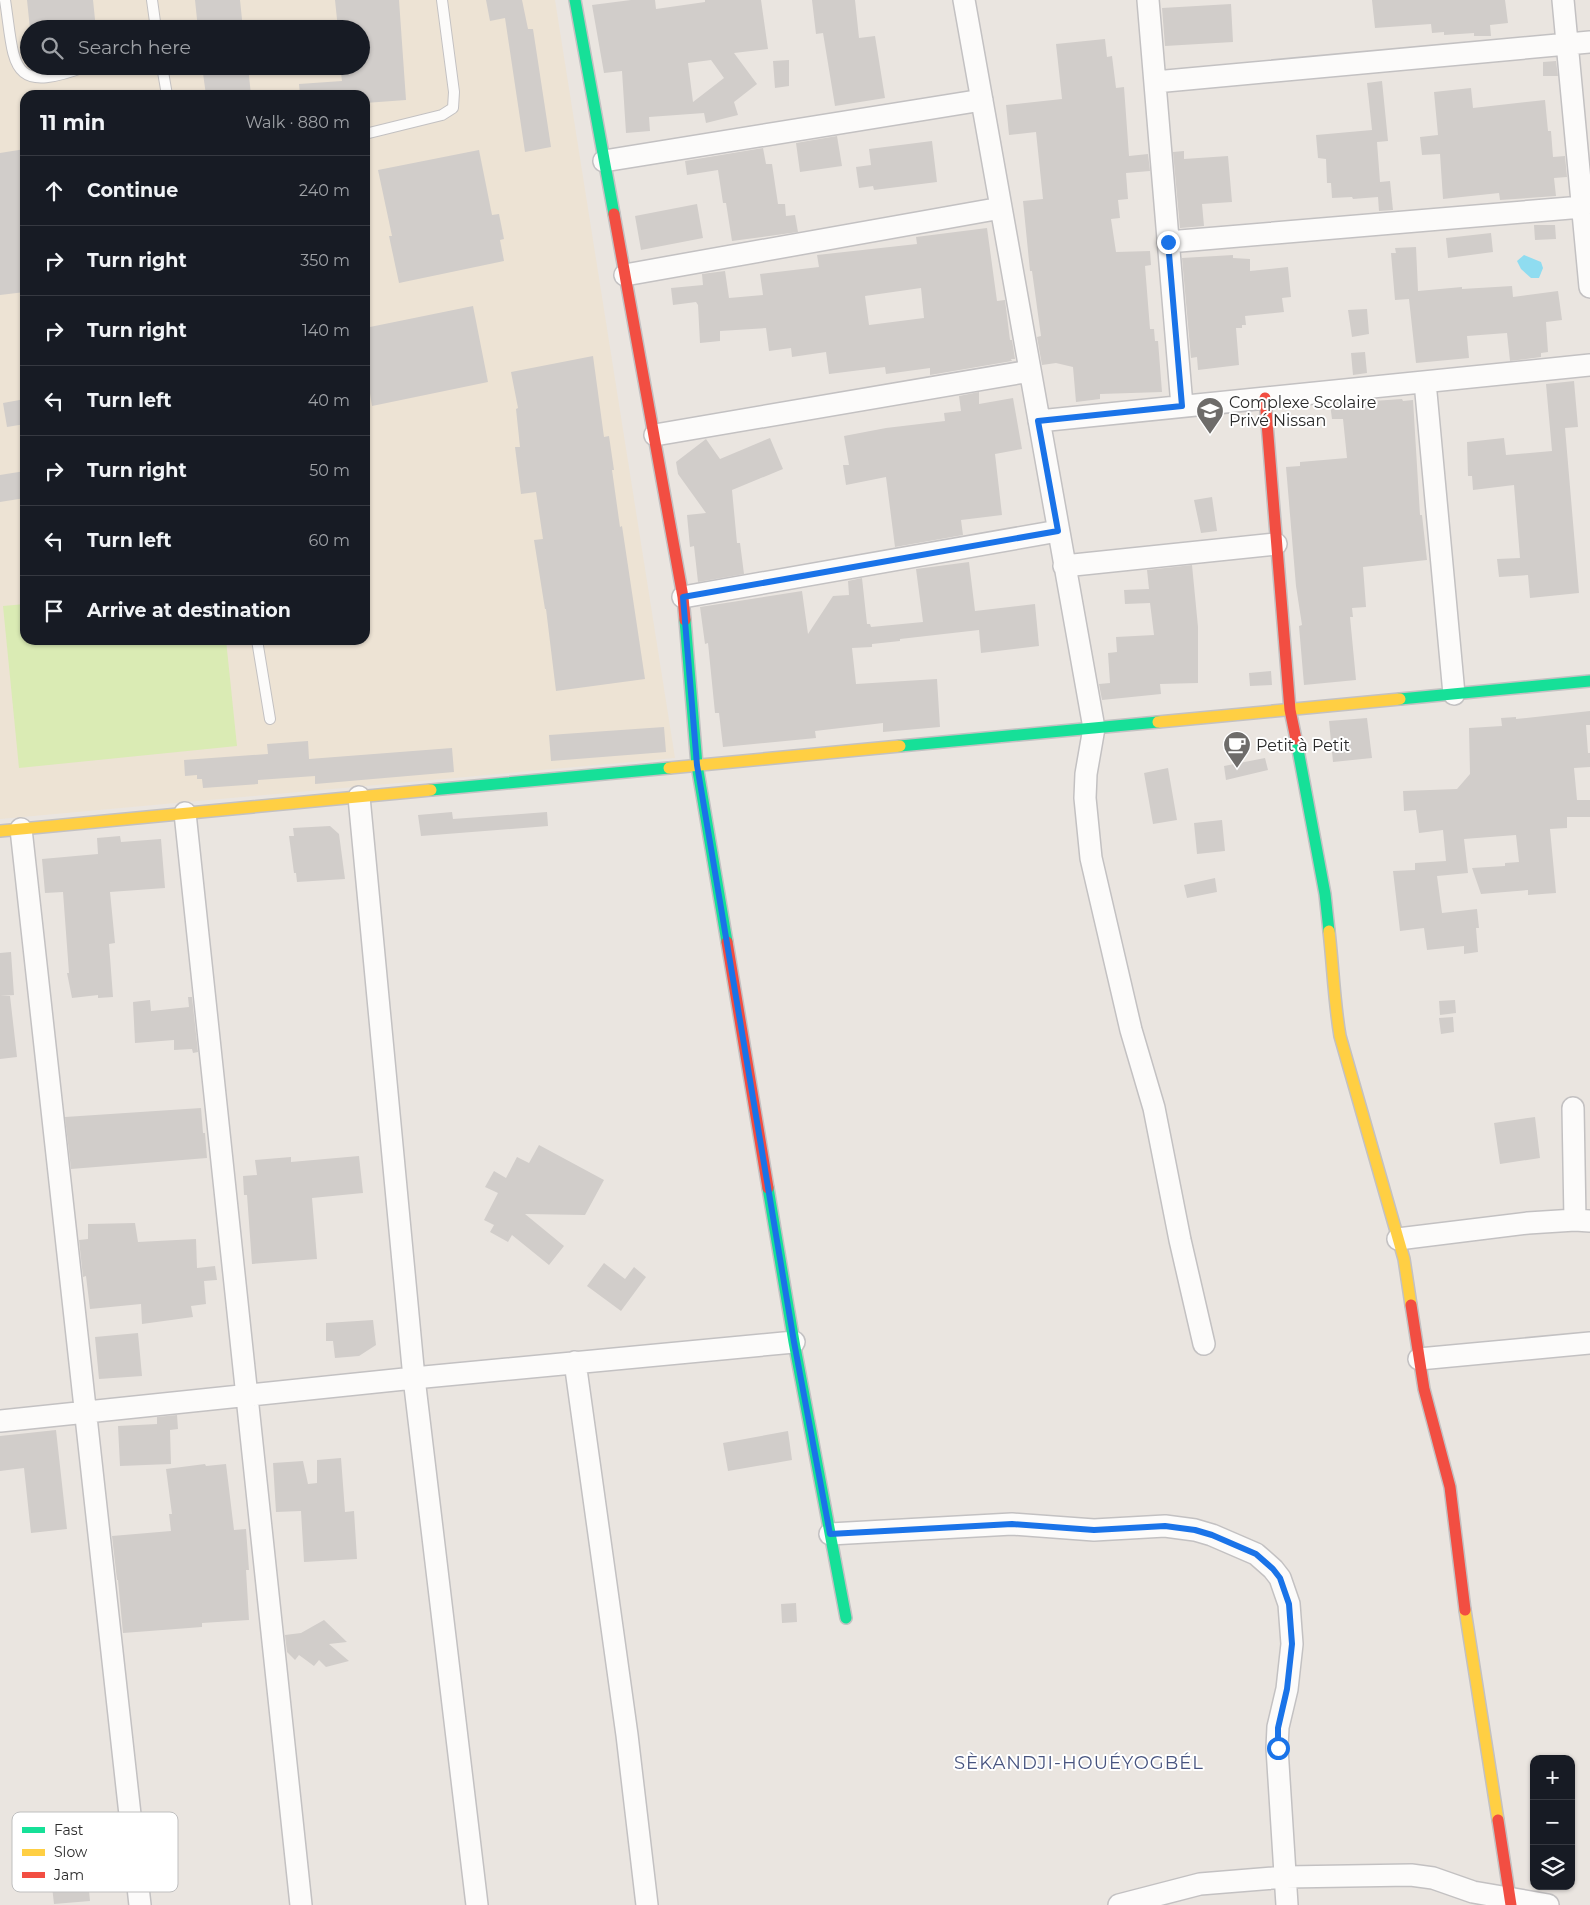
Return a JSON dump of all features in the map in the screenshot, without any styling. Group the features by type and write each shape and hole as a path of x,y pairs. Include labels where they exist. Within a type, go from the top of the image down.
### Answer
{"street":[{"path":"578,0 604,161 656,435 683,597 697,765 794,1342 846,1618"},
{"path":"964,0 1094,728 1086,774 1085,798 1091,858 1131,1030 1154,1108 1180,1240 1204,1344"},
{"path":"1148,0 1182,406"},
{"path":"1562,0 1590,287"},
{"path":"1155,82 1590,42"},
{"path":"604,161 982,100"},
{"path":"1168,242 1582,207"},
{"path":"625,275 1001,208"},
{"path":"1038,421 1590,365"},
{"path":"656,435 1030,371"},
{"path":"1425,382 1454,694"},
{"path":"1264,398 1290,710 1325,894 1335,980 1334,1007 1340,1036 1404,1259 1424,1389 1450,1487 1463,1597 1510,1902"},
{"path":"683,597 1058,531"},
{"path":"1064,566 1276,544"},
{"path":"130,1812 85,1413 10,830 1590,682"},
{"path":"359,797 414,1378 477,1905"},
{"path":"185,813 301,1905"},
{"path":"1398,1239 1528,1223 1582,1220 1574,1108"},
{"path":"0,1421 414,1378 794,1342"},
{"path":"1419,1359 1590,1344"},
{"path":"575,1362 627,1735 647,1905"},
{"path":"830,1534 1012,1524 1094,1530 1165,1526 1195,1530 1212,1535 1256,1554 1280,1578 1289,1604 1292,1644 1287,1689 1278,1728 1280,1804 1287,1905"},
{"path":"1120,1905 1200,1884 1286,1877 1410,1875 1433,1878 1510,1902 1548,1905"},
{"path":"139,1892 140,1905"}],"lane":[{"path":"5,0 14,59 20,70"},
{"path":"152,0 155,20"},
{"path":"370,133 442,115 453,108 454,92 442,0"},
{"path":"26,75 32,78 58,75"},
{"path":"164,75 166,90"},
{"path":"258,645 270,719"}],"shaded area":[{"path":"0,0 555,0 675,758 0,819"}],"green space":[{"path":"20,604 20,645 227,645 237,746 19,768 3,606"}],"water":[{"path":"1524,255 1541,262 1543,268 1539,278 1531,278 1521,269 1517,261"}],"building":[{"path":"27,0 93,0 95,20 29,20"},
{"path":"195,0 240,0 242,20 197,20"},
{"path":"335,0 399,0 406,100 370,103 370,90 300,90 299,84 342,81 341,75 370,75 370,20 337,20"},
{"path":"486,0 522,0 528,29 533,29 551,147 525,152 505,18 490,21"},
{"path":"631,0 655,0 656,9 705,2 705,0 761,0 768,49 734,53 757,84 734,102 738,115 706,123 704,113 649,117 650,131 626,133 622,71 604,73 592,5","holes":["711,60 724,78 693,102 688,63"]},
{"path":"812,0 855,0 859,38 875,36 885,98 835,106 823,33 816,34"},
{"path":"1372,0 1505,0 1508,23 1490,25 1491,36 1474,36 1474,33 1444,35 1444,32 1432,33 1431,24 1375,28"},
{"path":"1231,4 1233,42 1165,46 1162,8"},
{"path":"1105,39 1107,57 1112,56 1116,88 1124,87 1129,156 1148,154 1150,171 1126,173 1128,199 1118,200 1120,218 1111,219 1116,252 1150,251 1151,265 1145,266 1150,329 1154,329 1155,341 1158,341 1162,392 1100,394 1100,399 1076,402 1073,367 1056,363 1042,365 1037,337 1041,336 1032,271 1030,271 1023,201 1043,199 1036,132 1009,135 1006,105 1062,99 1056,44"},
{"path":"789,60 789,86 775,88 773,61"},
{"path":"1556,61 1558,76 1543,76 1543,62"},
{"path":"203,75 249,75 250,90 205,90"},
{"path":"1382,81 1388,141 1377,142 1380,182 1390,181 1393,210 1379,211 1378,197 1332,198 1331,183 1327,183 1326,159 1318,158 1316,135 1372,130 1367,83"},
{"path":"1471,88 1473,108 1545,100 1548,131 1551,131 1553,157 1565,156 1567,177 1554,178 1556,196 1500,200 1499,193 1443,199 1440,154 1422,155 1420,137 1438,135 1434,92"},
{"path":"837,136 842,166 800,172 796,143"},
{"path":"932,141 937,182 874,190 873,186 859,188 856,167 871,165 869,149"},
{"path":"763,148 766,164 772,164 778,204 785,204 786,216 795,215 798,232 732,241 718,170 687,175 685,161"},
{"path":"20,150 20,293 0,295 0,153"},
{"path":"479,150 492,215 499,214 504,239 500,240 504,261 399,283 389,236 392,236 378,170"},
{"path":"1184,151 1184,159 1228,156 1232,202 1202,204 1204,226 1180,228 1173,152"},
{"path":"697,204 703,238 641,250 635,216"},
{"path":"1534,225 1555,225 1556,239 1535,240"},
{"path":"987,228 997,301 1005,300 1010,340 1012,340 1015,359 930,375 930,368 886,374 885,367 829,374 826,352 792,357 791,348 769,351 766,328 720,331 720,341 700,343 698,305 696,302 673,305 671,288 703,285 702,274 725,271 729,298 763,295 760,274 819,267 817,255 917,244 916,237","holes":["921,288 924,318 869,325 865,296"]},
{"path":"1491,233 1493,252 1448,258 1446,238"},
{"path":"1416,247 1418,291 1462,287 1462,289 1512,286 1513,297 1558,291 1562,320 1546,322 1548,352 1541,353 1541,357 1510,361 1507,333 1467,336 1469,358 1416,363 1409,299 1395,300 1391,253 1396,253 1395,248"},
{"path":"1233,255 1233,258 1250,259 1250,271 1288,267 1291,297 1282,298 1284,312 1245,316 1246,325 1242,325 1242,328 1236,328 1239,365 1198,370 1197,357 1191,358 1182,258"},
{"path":"473,306 488,382 372,406 370,393 370,327"},
{"path":"1367,309 1369,334 1352,337 1348,310"},
{"path":"1365,352 1367,373 1353,375 1351,353"},
{"path":"593,356 604,437 609,436 620,527 622,526 645,679 556,691 546,609 534,540 543,539 536,492 521,494 515,447 520,447 516,409 518,408 511,372"},
{"path":"1574,381 1578,427 1565,428 1579,593 1530,598 1528,575 1499,577 1497,559 1520,558 1514,485 1473,490 1472,476 1468,476 1467,442 1504,438 1506,455 1552,451 1546,384"},
{"path":"979,392 979,404 1013,398 1022,449 995,454 1002,515 961,520 963,535 895,547 886,477 846,485 843,465 849,465 844,436 886,428 945,421 944,413 961,411 959,396"},
{"path":"1402,399 1403,401 1413,400 1420,515 1422,515 1427,560 1363,567 1366,607 1352,608 1353,617 1350,617 1356,680 1304,685 1299,626 1302,625 1296,586 1286,467 1300,466 1300,462 1347,458 1343,419 1332,419 1330,404"},
{"path":"20,400 20,425 7,427 3,403"},
{"path":"770,438 783,469 732,490 737,543 740,543 744,574 698,582 694,546 690,547 687,515 706,513 678,474 676,462 706,439 720,459"},
{"path":"20,472 20,499 0,502 0,475"},
{"path":"1212,497 1217,531 1201,533 1194,500"},
{"path":"969,562 975,611 1035,604 1039,646 981,653 979,630 900,639 900,641 872,644 872,647 852,648 856,684 937,679 940,727 883,732 883,723 815,731 816,738 723,747 719,713 715,713 708,643 705,644 700,607 802,591 808,634 833,596 849,595 848,581 862,578 867,624 870,624 871,627 923,622 916,569"},
{"path":"1192,565 1198,627 1198,683 1160,684 1161,694 1102,700 1099,684 1110,683 1108,653 1117,652 1116,637 1154,635 1150,603 1125,604 1124,590 1149,589 1147,570"},
{"path":"1271,671 1272,685 1250,686 1249,673"},
{"path":"1590,711 1590,725 1586,725 1590,767 1574,768 1577,800 1590,800 1590,817 1567,817 1567,828 1550,829 1556,893 1528,895 1528,890 1481,894 1472,868 1505,866 1505,863 1519,862 1516,835 1464,839 1468,873 1437,876 1442,913 1477,909 1479,928 1476,928 1478,952 1464,954 1464,946 1427,950 1424,928 1400,931 1393,871 1415,870 1415,863 1446,861 1443,830 1419,833 1416,810 1404,811 1403,791 1457,789 1470,774 1469,728 1502,726 1501,718 1516,717 1516,719"},
{"path":"1367,718 1372,758 1333,762 1329,721"},
{"path":"664,727 666,752 551,761 549,735"},
{"path":"308,741 309,759 452,748 454,772 315,784 315,776 258,780 258,784 203,788 202,779 197,779 197,775 185,776 184,760 268,754 267,744"},
{"path":"1265,758 1268,770 1226,780 1224,766"},
{"path":"1168,768 1177,820 1153,824 1144,773"},
{"path":"452,812 453,819 547,812 548,826 421,836 418,815"},
{"path":"1222,820 1225,851 1197,854 1194,823"},
{"path":"330,826 339,834 345,879 297,882 289,836 294,836 293,828"},
{"path":"120,836 121,842 161,839 165,888 110,892 115,943 109,944 113,997 98,998 98,995 72,998 67,973 69,973 63,892 45,893 42,859 98,854 97,838"},
{"path":"1215,878 1217,892 1187,898 1184,885"},
{"path":"11,952 14,995 0,996 0,953"},
{"path":"0,996 10,996 17,1057 0,1059"},
{"path":"188,997 192,997 198,1052 193,1053 192,1049 174,1050 174,1040 135,1043 133,1002 150,1000 151,1011 189,1007"},
{"path":"1455,1000 1456,1013 1440,1015 1439,1001"},
{"path":"1453,1017 1454,1032 1441,1034 1439,1018"},
{"path":"201,1108 207,1158 71,1169 65,1117"},
{"path":"1535,1117 1540,1158 1500,1164 1494,1123"},
{"path":"539,1145 604,1180 585,1215 525,1214 564,1246 549,1265 512,1235 508,1242 490,1232 494,1225 484,1220 498,1193 485,1187 494,1171 506,1178 517,1157 529,1163"},
{"path":"359,1156 363,1193 312,1198 317,1259 252,1264 247,1195 244,1195 243,1176 257,1175 255,1160 291,1157 291,1162"},
{"path":"135,1223 138,1242 196,1239 197,1268 215,1266 217,1280 204,1281 206,1304 191,1306 193,1317 142,1324 141,1304 90,1309 86,1276 83,1277 79,1240 88,1239 88,1224"},
{"path":"604,1263 625,1279 634,1267 646,1277 621,1311 587,1286"},
{"path":"373,1320 376,1345 359,1356 335,1358 333,1341 326,1341 326,1323"},
{"path":"138,1333 142,1376 99,1379 95,1337"},
{"path":"177,1415 178,1429 170,1430 171,1464 120,1466 118,1426 157,1424 157,1417"},
{"path":"56,1430 67,1529 31,1533 24,1468 0,1471 0,1436"},
{"path":"788,1431 792,1460 728,1471 723,1443"},
{"path":"341,1458 345,1512 354,1511 357,1559 304,1562 301,1511 276,1512 273,1463 303,1461 308,1484 317,1483 317,1460"},
{"path":"205,1464 206,1466 226,1464 234,1530 246,1529 249,1570 246,1570 249,1620 202,1623 202,1627 123,1633 112,1536 171,1531 169,1514 172,1514 166,1469"},
{"path":"796,1603 797,1622 782,1623 781,1604"},
{"path":"324,1620 347,1642 329,1644 349,1661 326,1667 319,1660 314,1666 299,1655 295,1660 287,1652 285,1635 301,1633"},
{"path":"53,1892 89,1892 90,1901 54,1904"}],"traffic: fast":[{"path":"575,0 614,214"},
{"path":"685,620 697,765 727,942"},
{"path":"1400,699 1590,681"},
{"path":"900,746 1158,722"},
{"path":"1296,739 1325,894 1329,931"},
{"path":"431,790 669,768"},
{"path":"768,1188 794,1342 846,1618"}],"traffic: slow":[{"path":"1158,722 1400,699"},
{"path":"669,768 900,746"},
{"path":"0,831 431,790"},
{"path":"1329,931 1340,1036 1404,1259 1411,1305"},
{"path":"1465,1610 1498,1820"}],"traffic: jam":[{"path":"614,214 683,597 685,620"},
{"path":"1265,398 1290,710 1296,739"},
{"path":"727,942 768,1188"},
{"path":"1411,1305 1424,1389 1450,1487 1465,1610"},
{"path":"1498,1820 1511,1905"}],"place":[{"name":"Complexe Scolaire Privé Nissan","path":"1210,435"},
{"name":"Petit à Petit","path":"1237,769"}],"district":[{"name":"SÈKANDJI-HOUÉYOGBÉL","path":"1079,1763"}],"route":[{"path":"1168,242 1182,406 1038,421 1058,531 683,597 697,765 794,1342 830,1534 1012,1524 1094,1530 1165,1526 1195,1530 1212,1535 1256,1554 1280,1578 1289,1604 1292,1644 1287,1689 1278,1728 1278,1748"}]}
